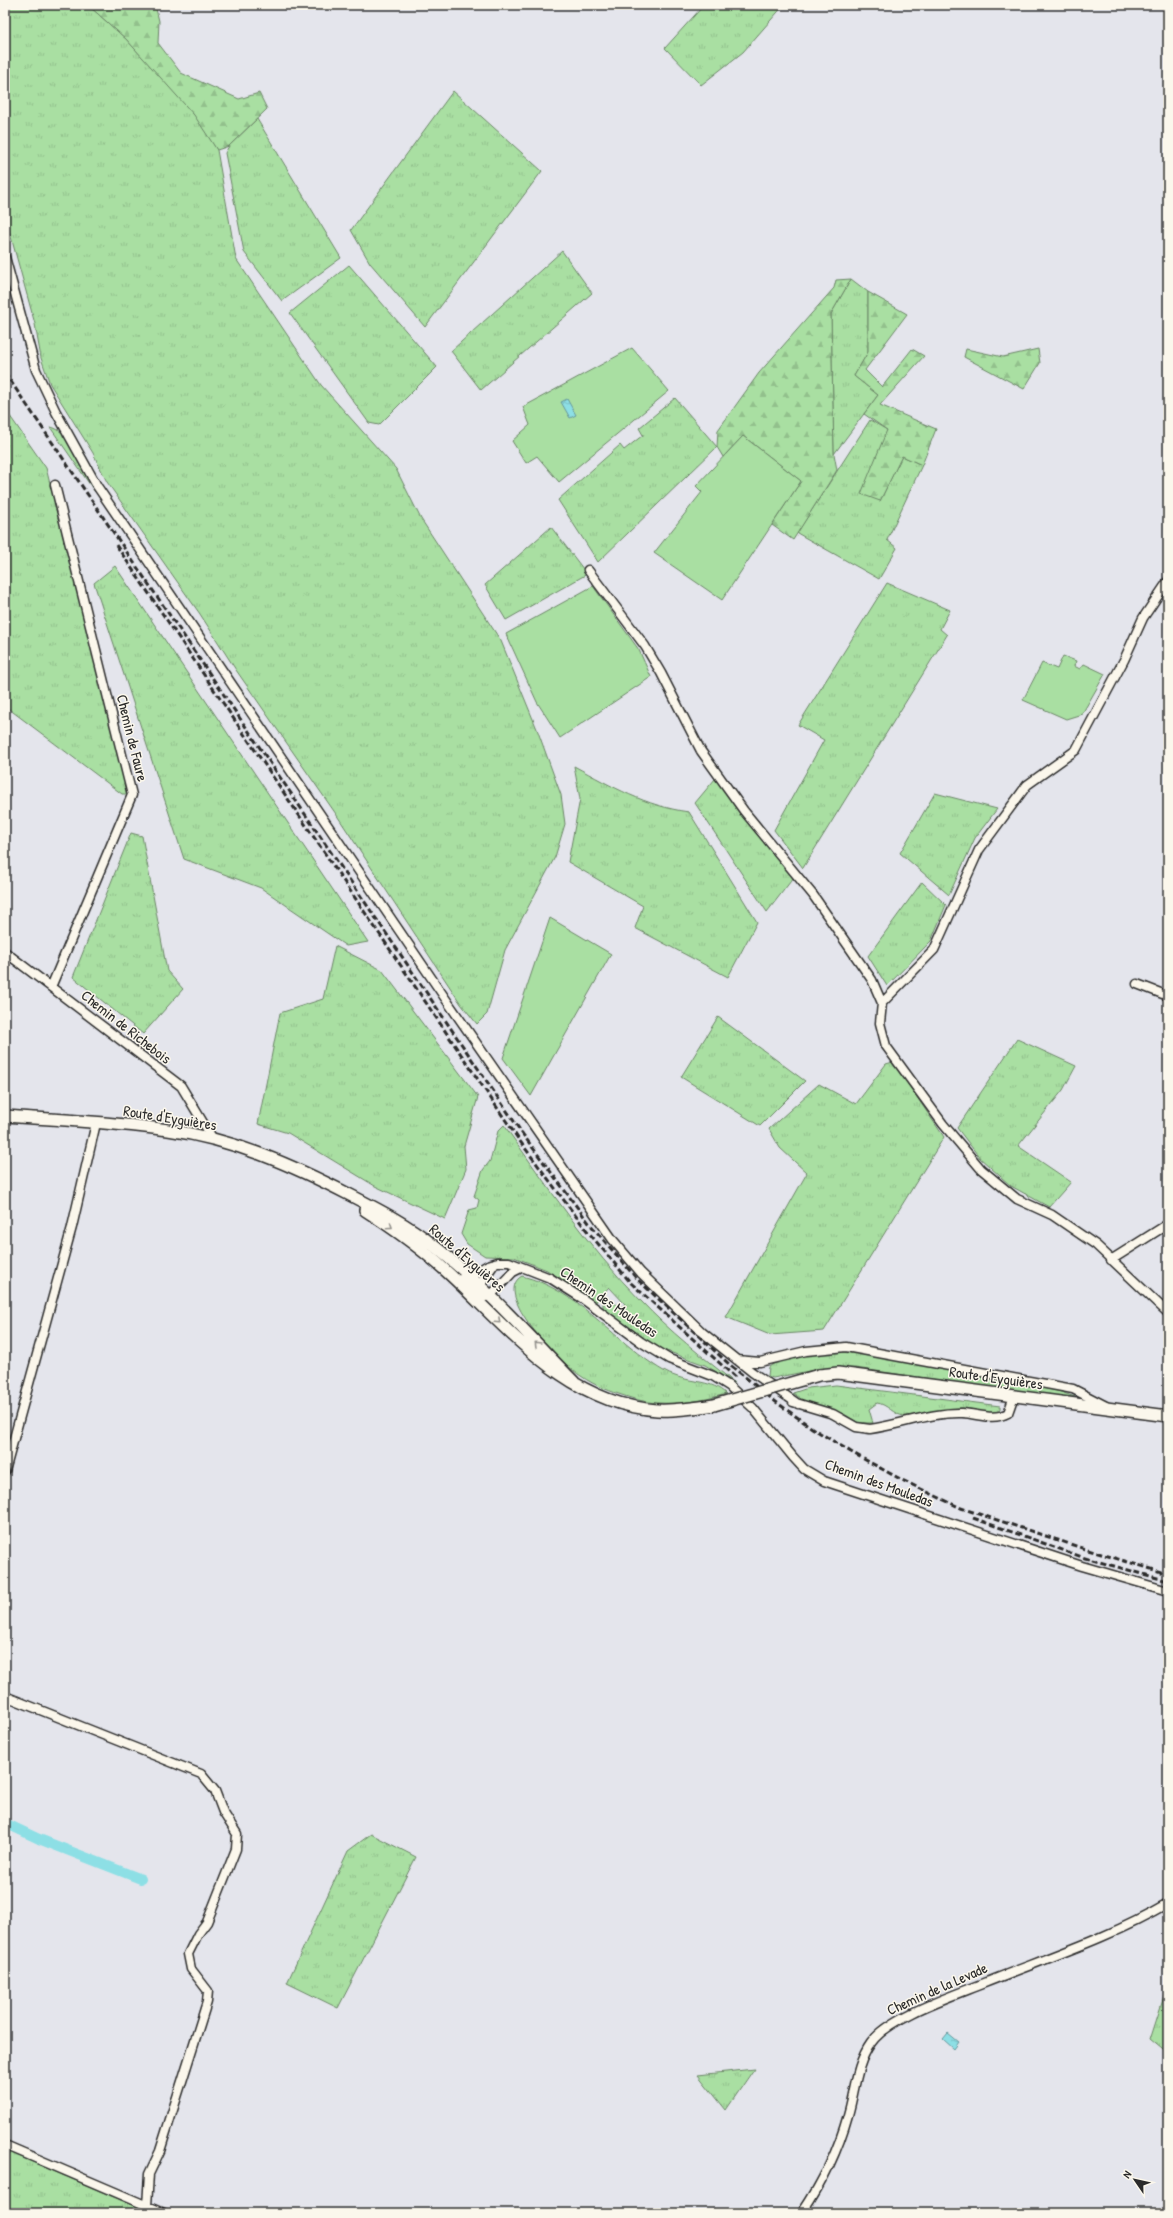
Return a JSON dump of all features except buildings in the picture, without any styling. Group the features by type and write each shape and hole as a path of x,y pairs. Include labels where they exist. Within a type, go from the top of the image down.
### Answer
{"main road":[{"name":"Route d'Eyguières","path":"5,1116 169,1130 213,1139 270,1156 323,1180 397,1220 433,1245 470,1276 484,1292 574,1382"},
{"name":"Route d'Eyguières","path":"323,1180 405,1237 445,1270 549,1368 598,1396 631,1406 656,1410 677,1410 714,1405 819,1375 838,1373 1168,1416"}],"street":[{"path":"5,257 26,340 42,384 108,503 445,998 613,1240 641,1273 696,1327 752,1372 773,1392 798,1404 832,1414 856,1427 870,1429 952,1414 994,1418 1008,1413 1014,1396"},
{"name":"Chemin de Faure","path":"51,987 132,795 55,485"},
{"path":"588,570 645,646 661,673 701,751 744,811 813,894 872,980 882,1003 880,1023 886,1046 942,1124 981,1169 1017,1199 1052,1215 1096,1245 1168,1313"},
{"path":"882,1003 934,950 979,850 1027,785 1076,750 1124,660 1143,618 1168,581"},
{"name":"Chemin de Richebois","path":"5,952 181,1086 213,1139"},
{"path":"1137,984 1168,996"},
{"path":"5,1471 72,1227 96,1123"},
{"path":"1111,1260 1168,1224"},
{"path":"405,1237 432,1252 462,1280 484,1292"},
{"path":"470,1276 495,1262"},
{"path":"483,1306 484,1292 495,1262"},
{"name":"Chemin des Mouledas","path":"495,1262 509,1262 521,1268 550,1278 583,1299 641,1342 669,1359 714,1376 729,1386 753,1408 793,1457 804,1468 824,1481 1074,1564 1168,1591"},
{"path":"484,1292 521,1268"},
{"path":"736,1360 760,1362 806,1351 846,1347 1073,1389 1112,1409"},
{"path":"5,1696 201,1774 215,1790 223,1812 237,1834 236,1849 207,1922 198,1934 188,1954 191,1969 208,1991 207,2002 160,2152 149,2174 147,2206"},
{"name":"Chemin de la Levade","path":"802,2213 832,2162 848,2115 862,2059 871,2043 883,2030 942,2000 1121,1928 1168,1904"},
{"path":"5,2145 164,2213"}],"green space":[{"path":"5,5 88,5 126,39 197,117 217,150 236,259 321,385 396,469 421,519 501,641 537,729 561,795 565,824 555,857 505,950 487,1014 477,1024 461,1004 336,814 236,670 200,614 107,482 93,453 50,384 41,358 35,324 5,215"},
{"path":"88,5 155,5 159,21 158,43 181,73 239,99 259,93 267,109 229,146 217,150 194,115 126,39"},
{"path":"704,5 784,5 743,52 701,85 665,48"},
{"path":"453,91 542,171 425,327 370,263 351,230"},
{"path":"257,119 341,258 282,301 244,252 225,153 229,146"},
{"path":"562,251 592,293 481,390 451,351"},
{"path":"349,265 437,367 379,425 369,423 290,313"},
{"path":"851,279 868,292 868,352 854,376 878,395 834,454 831,314"},
{"path":"851,279 831,314 834,454 837,470 793,540 772,525 801,481 743,436 723,457 717,447 718,430 759,373 834,288 836,280"},
{"path":"868,292 907,314 865,370 882,387 912,349 924,356 880,405 936,429 922,465 902,456 880,501 861,494 887,430 864,414 878,395 854,376 868,352"},
{"path":"632,348 669,391 559,482 537,456 526,463 512,441 530,425 523,407"},
{"path":"966,349 1003,357 1038,349 1040,363 1024,389 964,357"},
{"path":"675,398 717,447 598,562 558,500 620,445 624,450 643,435 639,428"},
{"path":"5,409 46,468 128,794 122,794 5,706"},
{"path":"870,420 887,430 880,501 902,456 922,465 887,540 897,548 879,579 797,533"},
{"path":"50,427 58,430 71,444 83,464 95,492"},
{"path":"743,436 801,481 722,600 654,553 702,492 696,486"},
{"path":"551,527 587,574 506,620 485,585"},
{"path":"115,566 368,942 346,946 261,888 184,859 94,583"},
{"path":"887,583 950,610 940,629 947,635 803,868 774,830 824,740 798,725"},
{"path":"593,586 639,650 651,677 560,738 537,702 506,634"},
{"path":"1063,656 1076,661 1074,666 1080,669 1084,664 1105,674 1082,714 1066,719 1023,700 1042,663 1057,669"},
{"path":"574,766 630,795 658,805 689,812 757,922 728,977 635,928 643,906 568,862 580,799"},
{"path":"715,779 794,877 767,912 695,803"},
{"path":"935,793 997,809 975,838 949,895 900,853"},
{"path":"131,833 142,836 167,971 183,989 143,1034 73,977"},
{"path":"922,882 946,905 931,941 887,986 868,956"},
{"path":"550,918 611,954 531,1096 503,1058"},
{"path":"335,946 382,970 478,1097 464,1146 466,1169 445,1219 375,1186 288,1133 258,1124 280,1013 323,999"},
{"path":"718,1017 805,1081 760,1126 681,1077"},
{"path":"1017,1039 1076,1066 1063,1090 1018,1146 1071,1182 1049,1207 1011,1186 980,1158 957,1128"},
{"path":"893,1062 944,1137 824,1331 770,1335 726,1317 807,1173 780,1148 769,1129 819,1084 856,1104 886,1064"},
{"path":"504,1125 569,1216 622,1281 686,1344 735,1383 705,1365 653,1346 603,1308 603,1298 622,1307 625,1304 609,1287 595,1303 547,1270 514,1257 485,1256 467,1244 461,1234 469,1210 477,1208 479,1200 474,1196 483,1170 490,1161 498,1131"},
{"path":"522,1276 541,1282 559,1291 591,1314 661,1370 682,1378 715,1386 726,1394 690,1402 652,1402 616,1393 586,1380 546,1344 522,1313 515,1298 515,1285"},
{"path":"827,1351 864,1354 1058,1391 1075,1397 1072,1399 855,1368 814,1370 773,1378 768,1376 769,1367 781,1358"},
{"path":"836,1385 1000,1406 1000,1409 993,1412 988,1412 966,1408 955,1408 911,1417 900,1415 884,1405 877,1403 869,1409 873,1423 859,1423 844,1414 808,1404 793,1393 808,1388"},
{"path":"371,1834 416,1857 338,2008 287,1983 348,1851"},
{"path":"1168,1983 1168,2054 1150,2039"},
{"path":"754,2069 726,2110 698,2075"},
{"path":"5,2150 151,2213 5,2213"}],"water":[{"path":"567,399 576,415 570,418 561,402"},
{"path":"948,2033 959,2042 954,2049 943,2039"}],"waterway":[{"path":"5,1823 39,1839 141,1879"}],"railway":[{"path":"5,373 524,1136 589,1223 637,1279 730,1365 776,1402 812,1428 851,1452 902,1480 961,1508 1088,1550 1168,1574"},
{"path":"116,545 519,1140 584,1227 631,1283 735,1377"},
{"path":"973,1518 1085,1558 1168,1581"}]}
